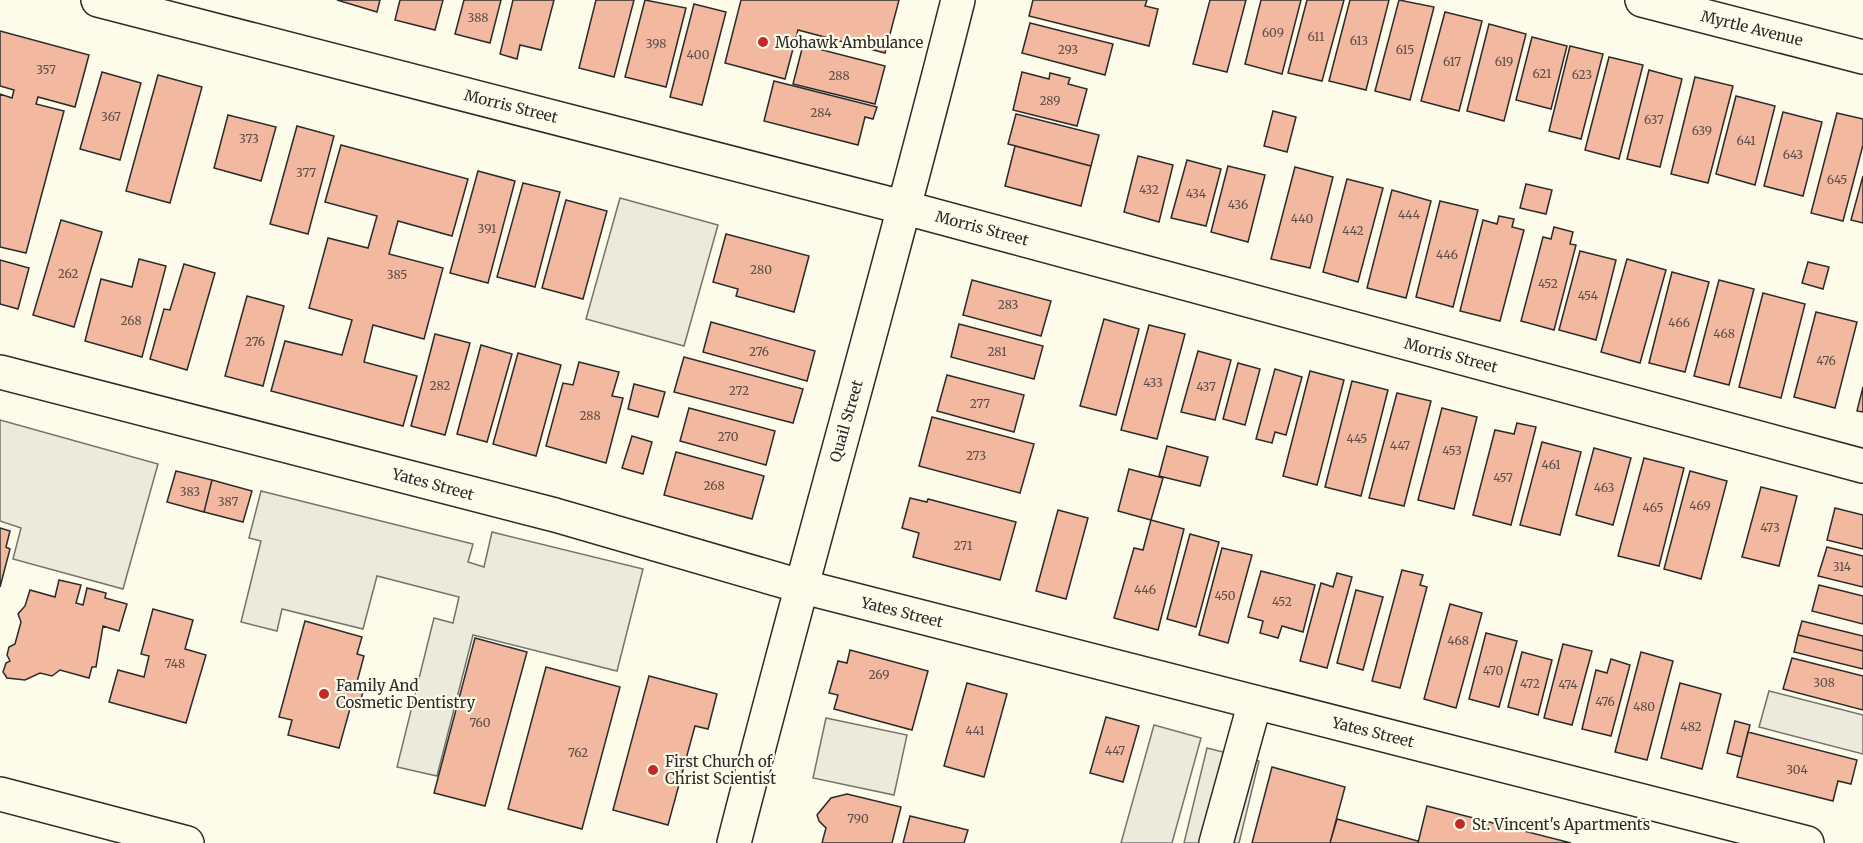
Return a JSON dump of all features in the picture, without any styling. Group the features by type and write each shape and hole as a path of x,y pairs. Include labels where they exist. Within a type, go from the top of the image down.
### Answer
{"street":[{"name":"Morris Street","path":"98,0 906,208 1863,466"},
{"name":"Quail Street","path":"734,843 800,586 906,208 958,0"},
{"name":"Myrtle Avenue","path":"1642,0 1863,57"},
{"name":"Yates Street","path":"0,372 555,515 800,586 1807,843"},
{"path":"1216,843 1255,702"},
{"path":"0,794 110,833 187,843"}],"shaded area":[{"path":"620,198 718,225 684,346 586,319"},
{"path":"0,420 158,464 123,589 13,559 21,528 0,521"},
{"path":"261,491 473,544 468,562 484,567 492,532 643,569 617,671 473,635 437,776 397,767 434,618 453,623 459,597 377,576 363,629 282,609 277,631 241,622 261,541 249,538"},
{"path":"1769,691 1863,715 1863,754 1759,727"},
{"path":"826,718 907,735 894,795 813,778"},
{"path":"1154,725 1201,738 1172,843 1121,843"},
{"path":"1207,748 1259,761 1239,843 1184,843"}],"building":[{"path":"337,0 380,0 377,12"},
{"path":"400,0 443,0 435,30 395,20"},
{"path":"464,0 501,0 490,43 455,34"},
{"path":"513,0 554,0 541,50 520,45 517,59 500,54"},
{"path":"596,0 634,0 614,77 579,68"},
{"path":"645,0 686,8 666,87 625,77"},
{"name":"Mohawk Ambulance","path":"741,0 899,0 885,53 798,30 785,79 725,63"},
{"path":"1033,0 1147,0 1145,6 1158,9 1149,46 1029,16"},
{"path":"1210,0 1246,0 1227,72 1193,64"},
{"path":"1261,0 1301,0 1282,74 1245,64"},
{"path":"1307,0 1344,0 1322,81 1288,73"},
{"path":"1350,0 1389,0 1366,90 1329,81"},
{"path":"1399,0 1434,7 1410,100 1375,91"},
{"path":"694,4 726,12 702,105 670,97"},
{"path":"1445,12 1482,21 1459,111 1421,101"},
{"path":"1030,23 1113,44 1105,75 1022,53"},
{"path":"1489,24 1526,34 1504,121 1467,111"},
{"path":"0,31 89,55 75,107 38,97 36,104 64,111 26,253 0,247 0,94 12,98 14,90 0,86"},
{"path":"1532,37 1567,46 1551,109 1516,100"},
{"path":"803,45 885,66 875,104 793,84"},
{"path":"1570,46 1603,54 1581,139 1549,131"},
{"path":"1609,57 1643,65 1619,159 1585,150"},
{"path":"1649,70 1682,79 1660,167 1627,159"},
{"path":"102,72 141,83 120,160 80,149"},
{"path":"1022,72 1049,79 1050,73 1070,78 1068,84 1087,89 1077,126 1013,110"},
{"path":"158,75 202,87 170,203 126,191"},
{"path":"1695,77 1733,86 1708,183 1671,174"},
{"path":"774,81 877,107 873,119 865,117 858,145 764,121"},
{"path":"1736,96 1775,106 1755,185 1716,174"},
{"path":"1273,111 1296,117 1287,152 1264,146"},
{"path":"1783,112 1822,122 1803,196 1764,186"},
{"path":"1837,113 1863,119 1863,145 1843,221 1811,213"},
{"path":"1016,114 1099,135 1091,166 1008,144"},
{"path":"228,115 276,127 261,181 214,168"},
{"path":"297,126 334,136 308,234 270,224"},
{"path":"341,145 468,179 452,236 398,221 389,254 443,268 424,339 373,325 364,362 417,376 403,426 271,391 285,341 342,355 352,320 309,308 328,238 368,248 377,216 325,202"},
{"path":"1015,146 1091,166 1081,206 1005,186"},
{"path":"1138,156 1173,165 1159,222 1124,212"},
{"path":"1187,160 1221,169 1206,226 1171,218"},
{"path":"1228,166 1265,175 1248,242 1211,232"},
{"path":"1295,167 1333,177 1310,268 1271,259"},
{"path":"478,171 515,181 488,283 450,273"},
{"path":"1863,176 1863,223 1851,220"},
{"path":"1347,179 1383,188 1358,282 1323,272"},
{"path":"523,183 560,192 535,287 497,277"},
{"path":"1526,184 1552,190 1546,214 1520,208"},
{"path":"1392,190 1431,201 1406,298 1367,288"},
{"path":"566,200 607,211 583,299 542,288"},
{"path":"1440,201 1478,210 1453,307 1416,297"},
{"path":"1499,216 1514,219 1512,227 1524,230 1500,321 1460,311 1483,220 1497,224"},
{"path":"61,220 102,232 74,327 33,315"},
{"path":"1554,227 1573,232 1570,244 1576,245 1554,330 1521,321 1543,237 1551,239"},
{"path":"726,234 809,256 794,312 736,296 738,289 713,282"},
{"path":"1580,251 1616,260 1596,340 1559,330"},
{"path":"139,259 166,266 142,357 85,341 101,279 132,287"},
{"path":"1627,259 1666,270 1640,363 1601,352"},
{"path":"0,260 29,268 18,309 0,304"},
{"path":"1808,262 1829,267 1823,289 1802,283"},
{"path":"184,264 215,273 187,370 150,359 164,309 170,310"},
{"path":"1672,272 1709,282 1685,372 1649,363"},
{"path":"972,280 1051,301 1041,336 963,315"},
{"path":"1719,280 1754,289 1729,385 1694,376"},
{"path":"1763,293 1805,304 1781,398 1739,387"},
{"path":"247,296 284,306 263,386 225,376"},
{"path":"1816,312 1857,322 1835,408 1794,397"},
{"path":"1104,319 1139,329 1116,415 1080,406"},
{"path":"711,322 815,351 807,381 703,352"},
{"path":"959,324 1043,346 1034,379 951,357"},
{"path":"1149,325 1185,334 1157,439 1121,430"},
{"path":"435,334 470,343 445,435 411,426"},
{"path":"481,345 512,354 487,442 457,434"},
{"path":"1198,351 1231,360 1215,420 1181,412"},
{"path":"518,353 561,365 536,456 493,444"},
{"path":"684,357 803,389 793,423 674,392"},
{"path":"579,362 619,372 612,396 623,398 606,463 546,446 563,383 573,385"},
{"path":"1238,363 1260,369 1245,425 1223,419"},
{"path":"1275,369 1302,377 1286,435 1275,432 1272,443 1256,439"},
{"path":"1310,371 1344,380 1317,485 1283,476"},
{"path":"947,375 1024,395 1014,432 937,411"},
{"path":"1352,381 1388,390 1361,496 1325,487"},
{"path":"634,384 665,392 658,417 628,409"},
{"path":"1863,387 1863,412 1857,411"},
{"path":"1397,393 1431,401 1404,506 1369,498"},
{"path":"689,408 775,431 766,465 680,441"},
{"path":"1442,408 1477,417 1454,509 1418,500"},
{"path":"932,417 1034,444 1020,493 919,466"},
{"path":"1517,423 1536,427 1511,525 1473,515 1495,430 1514,434"},
{"path":"632,436 652,442 643,474 622,468"},
{"path":"1542,442 1581,452 1560,535 1520,525"},
{"path":"1167,446 1208,457 1200,486 1159,476"},
{"path":"1594,448 1631,458 1613,525 1576,515"},
{"path":"676,452 764,476 752,519 664,495"},
{"path":"1644,458 1684,468 1659,566 1618,556"},
{"path":"1129,469 1163,478 1151,520 1118,511"},
{"path":"176,471 212,480 204,512 167,502"},
{"path":"1690,471 1727,481 1701,579 1664,569"},
{"path":"212,480 252,491 243,522 204,512"},
{"path":"1761,487 1797,496 1779,566 1742,557"},
{"path":"910,498 927,502 928,499 1016,522 1000,580 913,557 919,533 902,528"},
{"path":"1835,508 1863,515 1863,549 1827,540"},
{"path":"1058,510 1088,518 1066,599 1036,591"},
{"path":"1151,520 1184,529 1158,630 1114,618 1134,548 1143,550"},
{"path":"0,528 10,531 6,547 10,549 0,587"},
{"path":"1190,534 1219,542 1196,627 1167,619"},
{"path":"1827,547 1863,556 1863,587 1818,576"},
{"path":"1222,548 1252,555 1228,643 1199,635"},
{"path":"1402,570 1423,575 1420,585 1427,587 1400,688 1372,681"},
{"path":"1261,571 1315,585 1303,632 1282,626 1278,638 1260,633 1263,621 1248,617"},
{"path":"1337,573 1352,577 1327,668 1300,661 1321,583 1333,587"},
{"path":"59,580 81,585 76,603 83,605 87,588 106,593 105,598 127,604 119,631 103,626 96,667 92,667 89,678 60,670 52,676 40,673 25,680 7,678 3,672 6,663 10,661 7,655 9,647 15,644 21,622 18,614 25,606 30,590 55,597"},
{"path":"1819,585 1863,596 1863,624 1812,611"},
{"path":"1356,590 1383,597 1363,670 1337,663"},
{"path":"1450,604 1482,613 1456,708 1424,699"},
{"path":"153,609 193,620 185,649 206,655 186,723 109,702 118,670 144,677 149,656 141,654"},
{"name":"Family And Cosmetic Dentistry","path":"305,621 362,637 357,654 364,656 357,682 365,684 359,707 351,705 339,748 288,735 292,720 279,717"},
{"path":"1802,621 1863,636 1863,651 1798,635"},
{"path":"1486,633 1517,641 1499,707 1469,699"},
{"path":"1798,635 1863,651 1863,669 1794,652"},
{"path":"475,638 527,652 485,806 434,793"},
{"path":"1563,644 1592,651 1572,725 1544,718"},
{"path":"850,650 928,671 912,730 834,709 838,695 829,693 838,661 847,663"},
{"path":"1522,652 1552,660 1538,715 1508,707"},
{"path":"1641,652 1673,661 1647,760 1615,752"},
{"path":"1792,658 1863,676 1863,710 1783,689"},
{"path":"1611,659 1630,665 1611,736 1582,729 1596,670 1607,673"},
{"path":"546,667 620,687 582,829 508,809"},
{"name":"First Church of Christ Scientist","path":"649,676 717,694 708,729 695,726 668,825 613,810"},
{"path":"967,683 1007,694 984,777 944,766"},
{"path":"1680,683 1721,694 1702,769 1661,758"},
{"path":"1106,717 1139,726 1123,782 1090,773"},
{"path":"1735,721 1750,725 1742,757 1727,753"},
{"path":"1748,732 1857,760 1851,784 1838,781 1833,801 1737,777"},
{"path":"1272,767 1345,787 1330,843 1252,843"},
{"path":"847,794 901,807 892,843 822,843 826,828 817,815 831,798"},
{"name":"St. Vincent's Apartments","path":"1427,806 1571,843 1418,843"},
{"path":"910,816 968,830 964,843 903,843"},
{"path":"1337,819 1418,841 1418,843 1330,843"}],"place":[{"name":"Mohawk Ambulance","path":"763,42"},
{"name":"Family And Cosmetic Dentistry","path":"324,694"},
{"name":"First Church of Christ Scientist","path":"653,770"},
{"name":"St. Vincent's Apartments","path":"1460,824"}]}
